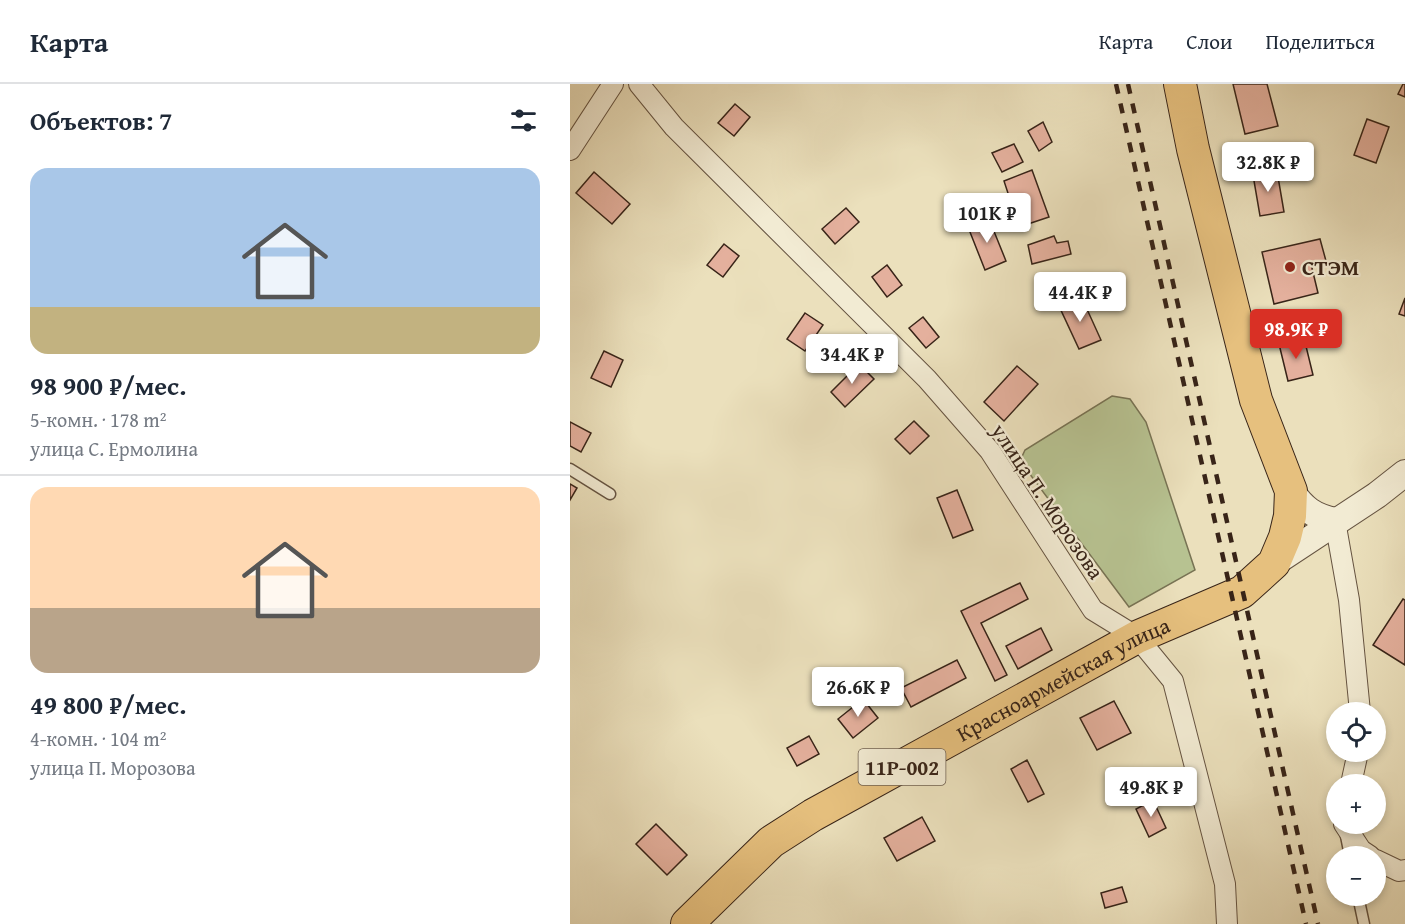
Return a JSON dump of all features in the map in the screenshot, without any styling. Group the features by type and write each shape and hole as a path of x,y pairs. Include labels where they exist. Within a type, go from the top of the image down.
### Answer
{"main road":[{"name":"11Р-002","path":"1180,84 1193,149 1256,400 1291,491 1290,516 1285,537 1274,563"},
{"name":"Красноармейская улица","path":"687,924 771,842 813,815 1137,637 1242,592 1274,563"}],"street":[{"path":"570,150 613,84"},
{"name":"улица П. Морозова","path":"639,84 674,127 927,379 990,451 1094,610 1137,637 1173,681 1225,884 1227,924"},
{"path":"1274,563 1377,495 1405,473"},
{"path":"1291,491 1303,508 1316,517 1335,521"},
{"path":"1335,521 1349,600 1359,702"},
{"path":"1386,866 1403,875"}],"lane":[{"path":"570,470 610,494"},
{"path":"1360,906 1364,924"}],"green space":[{"path":"1112,396 1130,399 1146,422 1195,570 1129,607 1020,461 1025,450"}],"building":[{"path":"1233,84 1267,84 1278,126 1245,134"},
{"path":"1405,84 1405,97 1398,94"},
{"path":"735,104 750,117 734,136 718,123"},
{"path":"1367,119 1389,127 1376,163 1354,155"},
{"path":"1043,122 1052,142 1039,151 1028,131"},
{"path":"1014,144 1023,162 1002,172 992,153"},
{"path":"1032,170 1049,217 1019,227 1004,181"},
{"path":"1277,171 1284,212 1260,216 1253,175"},
{"path":"594,172 630,204 612,224 576,193"},
{"path":"846,208 859,222 835,244 822,229"},
{"path":"989,219 1006,261 985,270 968,227"},
{"path":"1054,236 1057,243 1068,241 1071,254 1032,264 1028,245"},
{"path":"1320,239 1326,261 1311,264 1318,293 1274,304 1262,252"},
{"path":"724,244 739,256 723,277 707,265"},
{"path":"887,265 902,285 887,297 872,277"},
{"path":"1081,296 1101,340 1079,349 1059,306"},
{"path":"1405,298 1405,316 1399,314"},
{"path":"805,313 823,325 805,351 787,339"},
{"path":"923,317 939,337 926,348 909,328"},
{"path":"1304,338 1313,375 1288,381 1279,344"},
{"path":"604,351 623,360 611,387 591,378"},
{"path":"859,364 874,379 845,407 831,392"},
{"path":"1017,366 1038,384 1004,421 984,402"},
{"path":"914,421 929,436 910,454 895,439"},
{"path":"570,422 591,433 581,452 570,446"},
{"path":"570,484 577,488 570,500"},
{"path":"957,490 973,530 953,538 937,498"},
{"path":"1020,583 1028,599 981,623 1007,675 995,681 961,611"},
{"path":"1403,599 1405,600 1405,665 1373,645"},
{"path":"1041,628 1052,650 1018,669 1006,646"},
{"path":"957,660 966,678 911,707 901,688"},
{"path":"863,699 878,718 853,738 838,719"},
{"path":"1114,701 1131,733 1097,750 1080,718"},
{"path":"809,736 819,754 797,766 787,748"},
{"path":"1027,760 1044,794 1028,802 1011,769"},
{"path":"1153,800 1166,828 1149,837 1136,809"},
{"path":"922,817 935,841 897,861 884,838"},
{"path":"656,824 687,855 667,875 636,844"},
{"path":"1122,887 1127,902 1105,908 1101,893"}],"railway":[{"path":"1116,84 1306,924"},
{"path":"1128,84 1318,924"}],"place":[{"name":"СТЭМ","path":"1290,267"}]}
